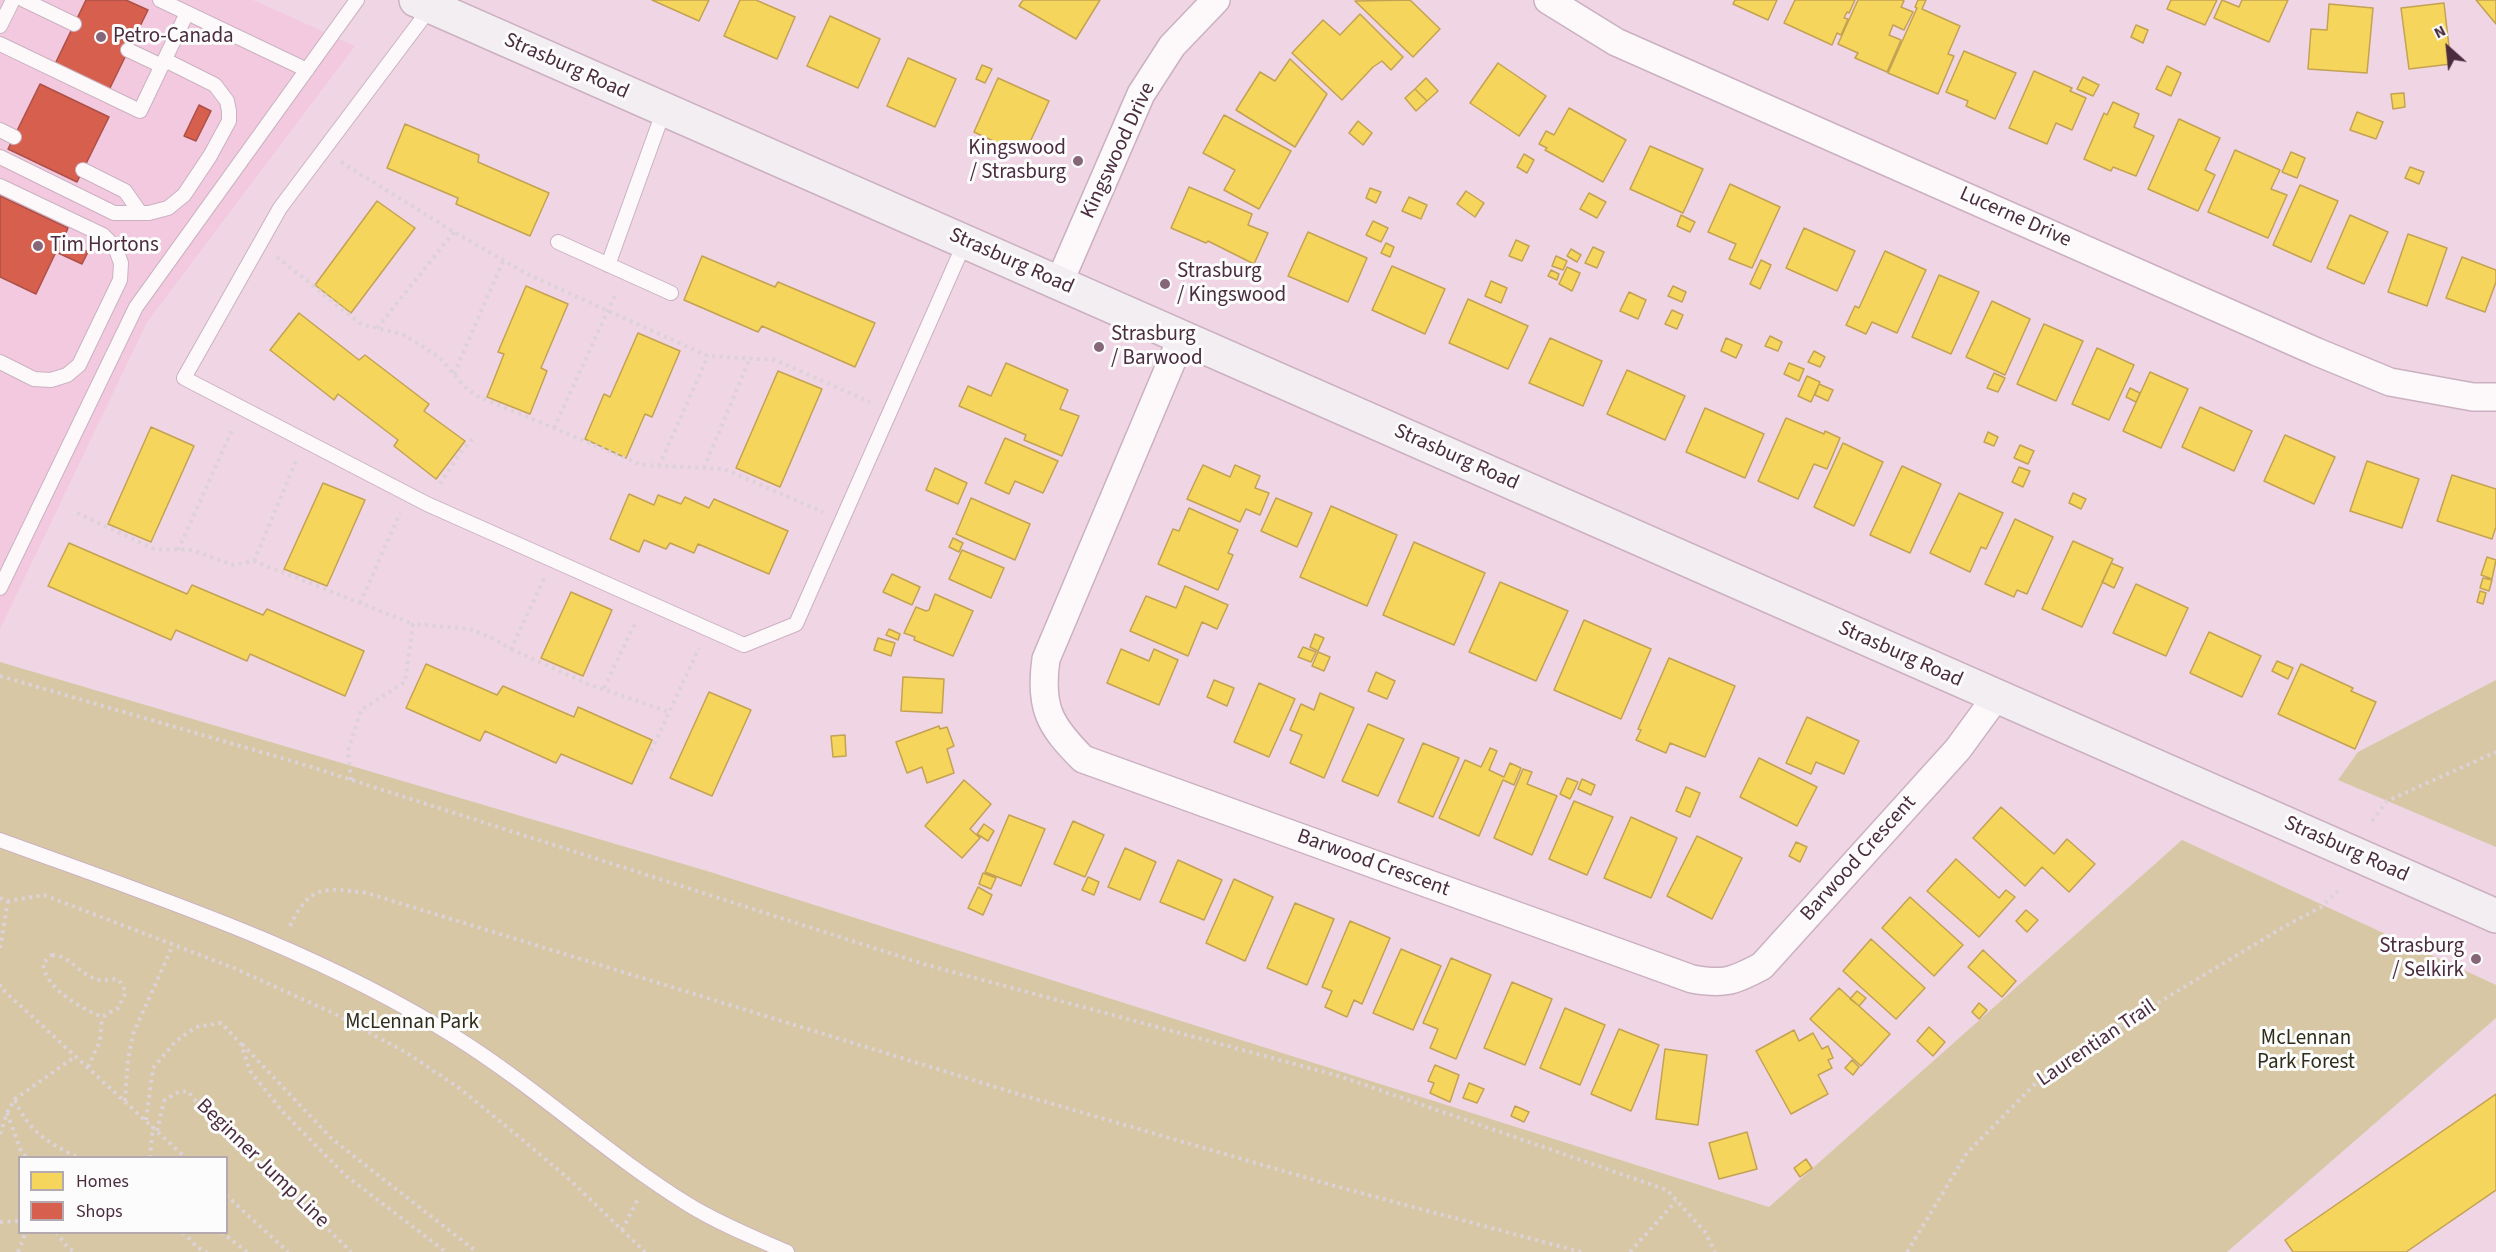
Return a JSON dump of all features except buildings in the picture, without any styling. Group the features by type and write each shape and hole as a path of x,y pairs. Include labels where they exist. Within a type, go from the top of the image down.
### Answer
{"street":[{"name":"Kingswood Drive","path":"1059,283 1141,94 1172,46 1216,0"},
{"name":"Lucerne Drive","path":"1548,0 1616,42 2318,352 2390,381 2473,397 2496,397"},
{"name":"Strasburg Road","path":"424,3 2496,916"},
{"name":"Barwood Crescent","path":"1182,338 1047,659 1043,681 1047,712 1060,736 1083,759 1680,975 1711,983 1736,980 1762,966 1958,749 1996,697"}],"lane":[{"path":"0,27 13,0"},
{"path":"24,0 74,24"},
{"path":"160,0 307,70"},
{"path":"0,588 136,307 357,0"},
{"path":"424,3 323,151 280,208 184,378 427,504 646,602 744,645 796,624 965,242"},
{"path":"0,44 140,111 187,13"},
{"path":"0,157 114,213 159,212 177,203 210,156 229,121 227,101 215,85 128,50"},
{"path":"608,265 664,110"},
{"path":"0,130 14,136"},
{"path":"83,170 125,191 139,212"},
{"path":"0,186 103,235 115,247 121,263 120,280 79,365 67,375 51,380 34,379 0,362"},
{"path":"558,242 671,293"},
{"path":"0,840 212,917 280,945 387,997 458,1039 532,1090 595,1140 690,1206 788,1252"}],"path":[{"path":"323,151 453,232 529,275 708,356 775,360 890,411"},
{"path":"377,328 453,232"},
{"path":"260,244 362,324 404,335 439,357 477,396 642,465 724,469 842,521"},
{"path":"454,374 503,261"},
{"path":"554,428 625,273"},
{"path":"659,466 708,356"},
{"path":"704,468 750,358"},
{"path":"178,550 242,408"},
{"path":"360,603 399,513 427,504 459,453 474,437"},
{"path":"254,561 305,441"},
{"path":"77,513 154,549 192,550 233,565 254,561 413,624 470,629 588,684 669,712"},
{"path":"511,649 551,560"},
{"path":"604,688 646,602"},
{"path":"351,780 348,751 361,710 405,682 413,624"},
{"path":"651,751 708,629"},
{"path":"0,676 351,780 927,965 1339,1076 1667,1190 1705,1232 1715,1252"},
{"path":"2372,821 2387,801 2496,752"},
{"path":"280,945 294,918 311,895 330,888 367,893 1015,1093 1335,1186 1581,1252"},
{"name":"Laurentian Trail","path":"1907,1252 1967,1153 2036,1083 2123,1024 2321,907 2338,891"},
{"path":"0,898 8,901 44,895 234,968 333,1013 407,1053 459,1088 512,1131 569,1179 645,1252"},
{"path":"0,948 8,901"},
{"path":"125,1101 128,1060 133,1034 173,945"},
{"path":"60,955 99,980 119,980 126,992 123,1000 118,1008 102,1017 86,1010 48,980 43,968 43,963 47,958 60,955"},
{"path":"0,986 184,1156"},
{"path":"88,1067 100,1041 102,1017"},
{"path":"146,1120 153,1068 174,1042 196,1027 221,1023 333,1140 477,1252"},
{"path":"241,1044 250,1071 282,1112 345,1174 446,1252"},
{"path":"0,1134 7,1113 15,1099 76,1056"},
{"name":"Beginner Jump Line","path":"157,1131 164,1101 176,1093 188,1091 198,1105 250,1159 288,1191 351,1252"},
{"path":"15,1099 24,1121 60,1148 75,1156"},
{"path":"7,1113 21,1151 25,1156"},
{"path":"150,1156 153,1126"},
{"path":"622,1230 649,1177"},
{"path":"228,1197 288,1252"},
{"path":"1630,1252 1676,1201"},
{"path":"0,1222 18,1221"},
{"path":"18,1252 26,1234"},
{"path":"57,1234 68,1248 75,1252"},
{"path":"184,1234 198,1248 207,1252"},
{"path":"222,1234 247,1252"}],"shaded area":[{"path":"0,0 253,0 355,46 147,322 0,629"}],"green space":[{"name":"McLennan Park","path":"0,662 707,871 1769,1207 2182,840 2496,985 2496,1018 2227,1252 0,1252"},
{"path":"2496,680 2496,847 2338,780 2358,752"}],"place":[{"name":"Petro-Canada","path":"101,37"},
{"name":"Kingswood / Strasburg","path":"1078,161"},
{"name":"Tim Hortons","path":"38,246"},
{"name":"Strasburg / Kingswood","path":"1165,284"},
{"name":"Strasburg / Barwood","path":"1099,347"},
{"name":"Strasburg / Selkirk","path":"2476,959"}],"park label":[{"name":"McLennan Park Forest","path":"2306,1051"}]}
